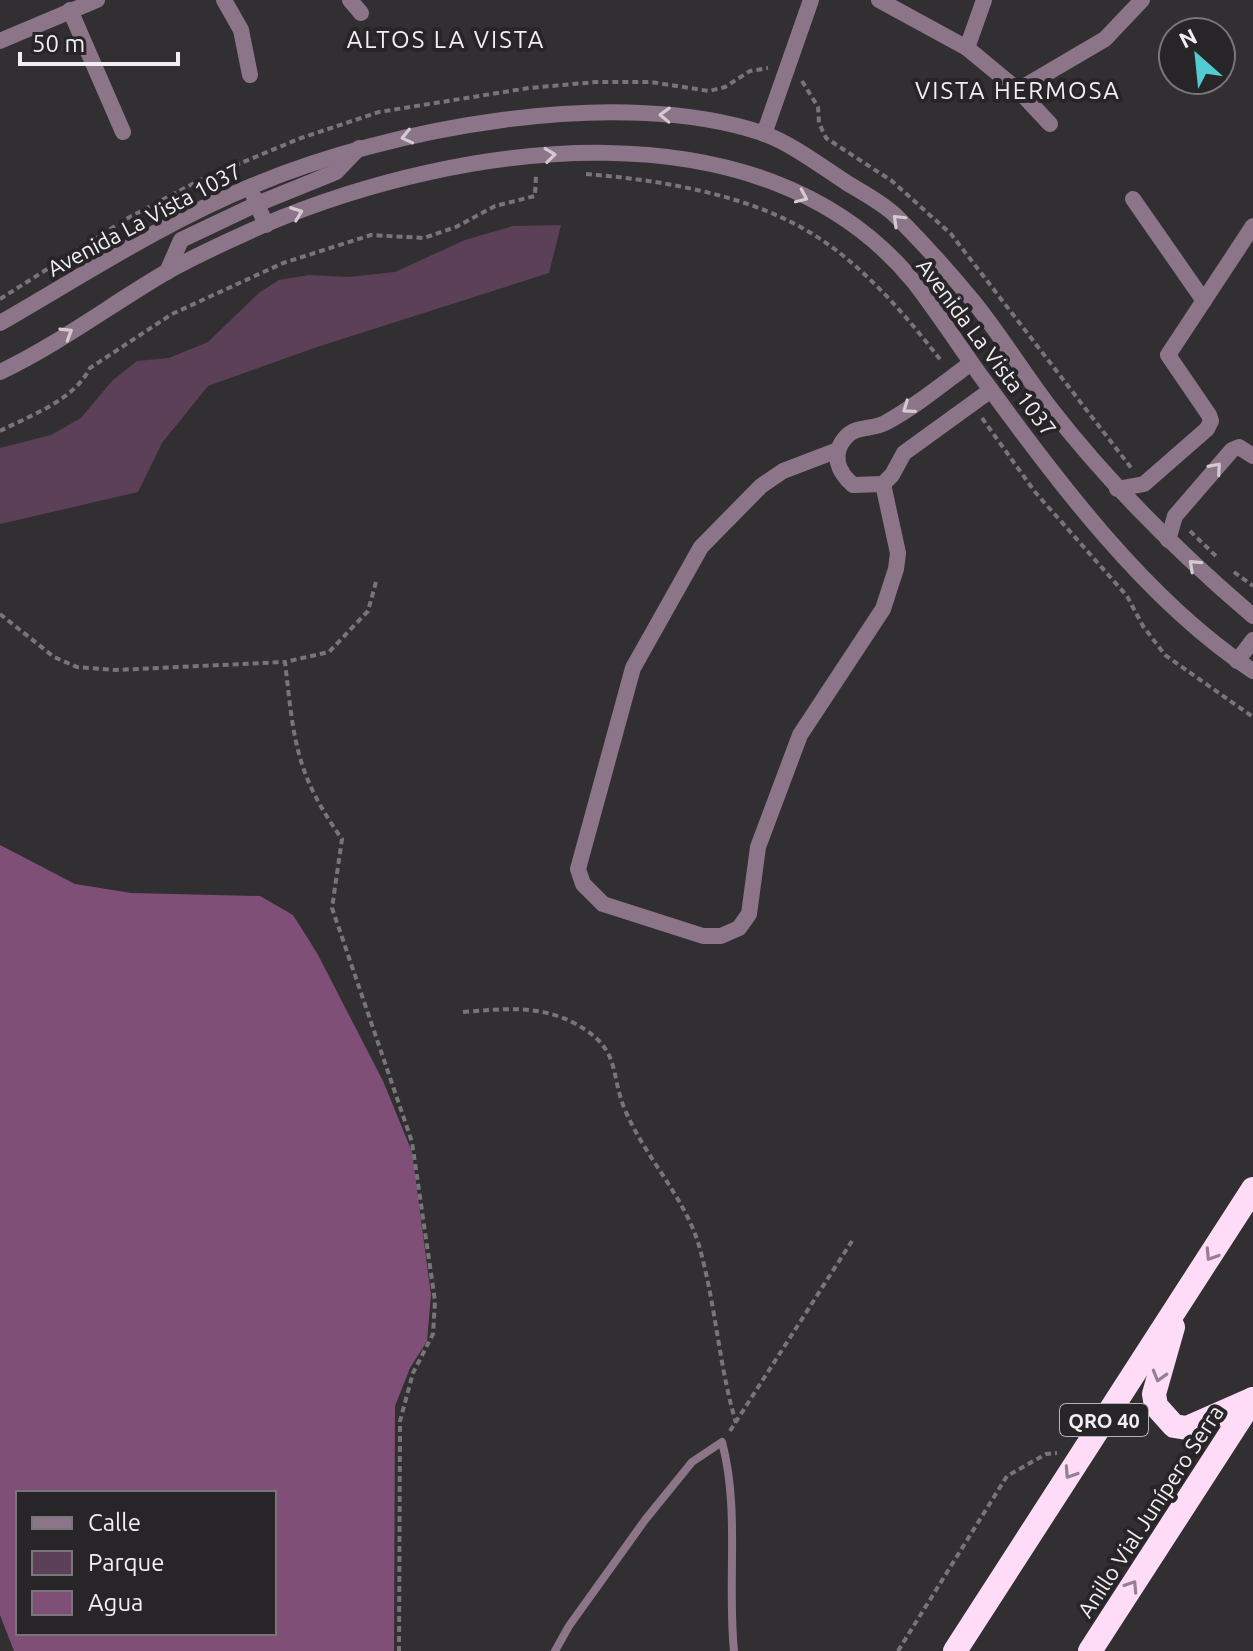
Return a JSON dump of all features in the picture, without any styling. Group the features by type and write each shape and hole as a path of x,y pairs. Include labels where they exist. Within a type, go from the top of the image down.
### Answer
{"highway":[{"name":"QRO 40","path":"955,1651 1253,1189"},
{"path":"1181,1301 1154,1394 1156,1406 1174,1426 1187,1428 1253,1399"},
{"name":"Anillo Vial Junípero Serra","path":"1090,1651 1253,1399"}],"street":[{"path":"0,41 97,0"},
{"path":"224,0 241,30 250,75"},
{"path":"764,134 811,0"},
{"path":"879,0 967,48 1018,90 1050,124"},
{"path":"967,48 984,0"},
{"path":"1018,90 1105,39 1142,0"},
{"path":"70,10 123,132"},
{"name":"Avenida La Vista 1037","path":"2,316 249,187 360,147 454,126 585,114 677,115 764,134 822,166 893,213 974,302 1048,405 1117,489 1168,540 1253,616"},
{"path":"167,272 181,240 257,204 336,172 360,147"},
{"name":"Avenida La Vista 1037","path":"0,372 167,272 266,225 346,195 462,165 617,151 732,169 840,216 873,242 912,281 991,390 1092,519 1173,605 1237,661 1253,671"},
{"path":"249,187 266,225"},
{"path":"1133,199 1204,301"},
{"path":"1117,489 1144,484 1207,429 1211,421 1168,355 1253,226"},
{"path":"971,363 883,424 860,428 847,436 838,450 837,464 843,477 853,485 883,484 892,475 904,453 991,390"},
{"path":"1168,540 1175,516 1232,450 1239,447 1253,456"},
{"path":"838,450 783,471 761,486 710,535 633,668 578,869 583,884 603,904 703,936 739,928 749,914 758,847 800,735 883,609 896,569 898,553 883,484"},
{"path":"1237,661 1253,640"}],"lane":[{"path":"555,1651 569,1626 645,1520 692,1462 722,1442 731,1474 730,1611 734,1651"}],"path":[{"path":"834,145 892,181 951,234 1144,484"},
{"path":"575,173 620,177 723,195 810,232 864,274 925,340 952,377"},
{"path":"523,177 548,174"},
{"path":"0,431 63,397 83,382 90,368 172,314 321,249 371,235 424,238 456,227 495,206 535,196 536,175"},
{"path":"971,403 1035,492 1127,596 1143,626 1165,655 1253,717"},
{"path":"1175,516 1219,558"},
{"path":"1230,569 1253,586"},
{"path":"0,614 54,657 77,667 115,670 285,662 329,652 368,611 376,582"},
{"path":"285,662 296,754 317,805 342,839 332,908 412,1142 435,1301 433,1334 413,1373 400,1421 399,1651"},
{"path":"463,1012 532,1008 577,1025 612,1055 624,1107 647,1153 686,1213 700,1249 726,1392 736,1423"},
{"path":"722,1442 852,1241"},
{"path":"898,1651 1007,1476 1046,1454 1084,1452"}],"green space":[{"path":"561,225 549,273 314,348 208,386 162,443 138,492 0,524 0,448 51,435 81,418 112,381 137,361 169,358 208,342 260,292 279,280 309,275 348,277 395,272 465,240 513,226"}],"water":[{"path":"0,845 75,884 131,893 260,896 293,915 317,953 383,1081 412,1152 431,1295 427,1341 410,1368 395,1406 394,1651 14,1651 0,1615"}],"district":[{"name":"ALTOS LA VISTA","path":"446,39"},
{"name":"VISTA HERMOSA","path":"1018,90"}]}
